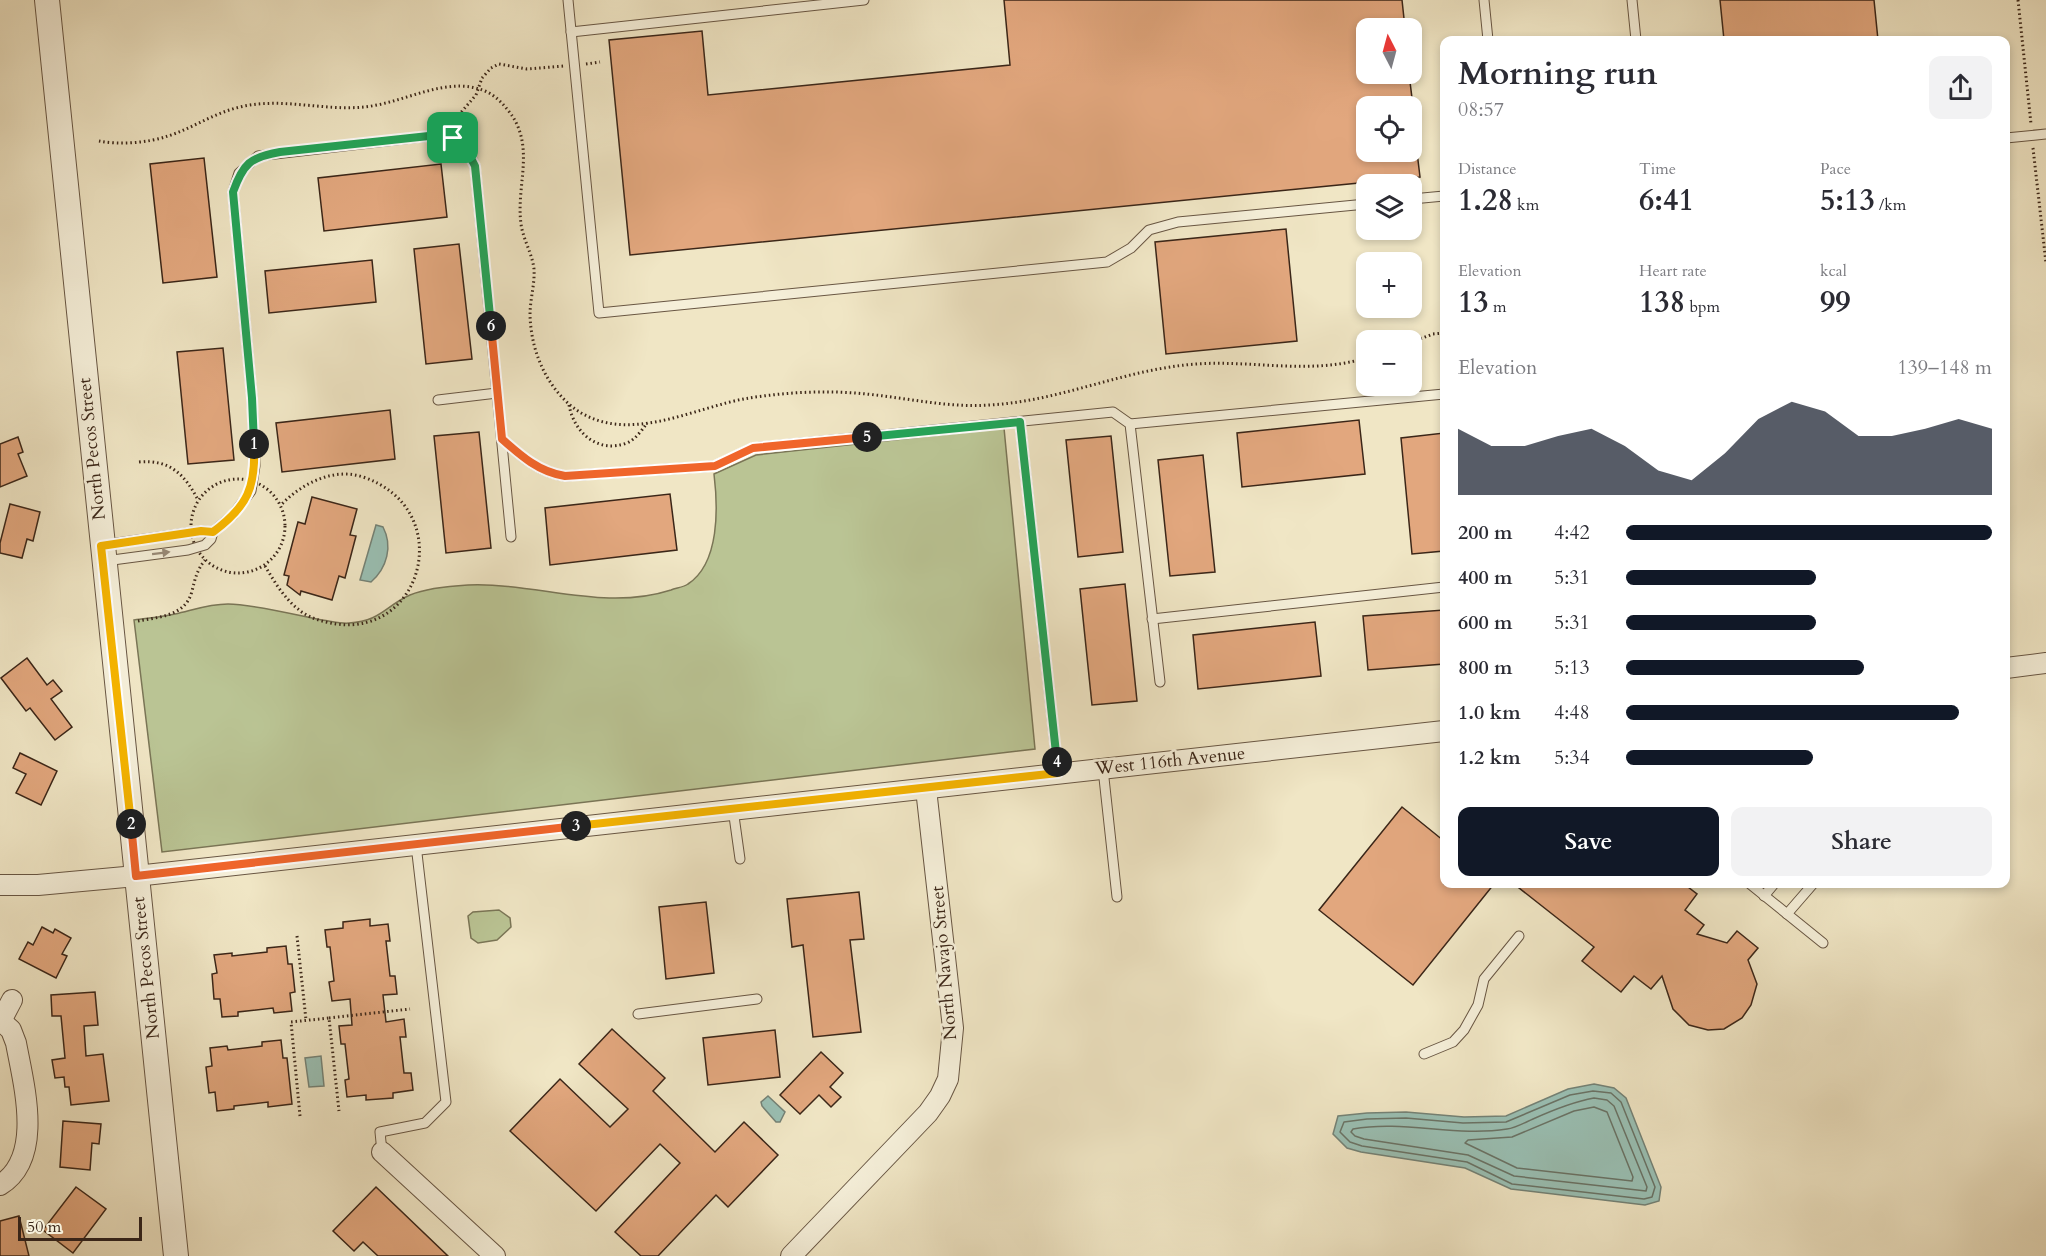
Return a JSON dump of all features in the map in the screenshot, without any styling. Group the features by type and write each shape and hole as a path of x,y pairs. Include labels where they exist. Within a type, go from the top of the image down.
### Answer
{"street":[{"name":"North Pecos Street","path":"47,0 102,554 176,1256"},
{"path":"2010,668 2046,663"},
{"name":"West 116th Avenue","path":"0,885 38,885 136,876 1440,731"},
{"name":"North Navajo Street","path":"791,1256 928,1113 940,1096 948,1078 953,1028 926,789"},
{"path":"0,1185 15,1173 22,1162 26,1151 28,1128 16,1043 11,1030 0,1020 12,1000"},
{"path":"382,1152 495,1256"}],"lane":[{"path":"568,0 599,313 1107,261 1131,248 1149,230 1178,222 1356,205"},
{"path":"571,32 864,0"},
{"path":"1484,0 1488,36"},
{"path":"1632,0 1636,36"},
{"path":"2010,138 2046,134"},
{"path":"102,554 188,550 209,542 213,532 245,501 251,491 255,466 252,398 233,192 239,173 258,156 438,135 453,138 464,145 475,166 511,537"},
{"path":"1422,198 1440,196"},
{"path":"438,400 497,393"},
{"path":"502,439 535,466 553,475 565,476 715,466 753,448 1113,412 1130,424 1440,394"},
{"path":"1020,422 1058,773"},
{"path":"1130,424 1160,682"},
{"path":"102,554 201,531 213,532"},
{"path":"1152,619 1440,587"},
{"path":"1103,769 1118,897"},
{"path":"733,809 740,859"},
{"path":"382,1152 380,1132 425,1123 446,1102 416,844"},
{"path":"1755,888 1823,943"},
{"path":"1764,896 1771,888"},
{"path":"1787,914 1810,888"},
{"path":"1424,1054 1453,1042 1464,1030 1478,1005 1484,979 1519,936"},
{"path":"638,1014 757,999"}],"path":[{"path":"453,138 457,117 480,89 482,78 491,68 499,64 527,69 600,62"},
{"path":"99,141 114,144 166,137 219,112 253,105 292,104 322,108 367,106 422,94 450,84 489,92 507,108 523,139 521,225 534,263 530,313 536,356 548,377 569,404 594,420 628,424 647,423 721,404 800,393 838,392 937,404 994,405 1067,393 1123,375 1164,368 1223,363 1311,368 1356,360"},
{"path":"1422,338 1440,333"},
{"path":"569,404 572,420 582,434 601,444 627,443 647,423"},
{"path":"139,462 154,461 174,469 185,479 198,500"},
{"path":"265,566 298,610 321,622 347,625 373,620 396,606 412,585 419,563 420,540 413,517 400,498 381,483 359,475 335,475 313,481 293,493 281,505"},
{"path":"138,621 163,617 179,611 188,602 195,575 205,560"},
{"path":"297,936 306,1020"},
{"path":"300,1116 291,1022 410,1009"},
{"path":"329,1018 339,1111"},
{"path":"289,1071 296,1070"}],"green space":[{"path":"1004,428 1035,749 162,852 134,620 228,604 275,610 339,623 360,622 376,616 410,595 439,588 468,585 494,585 595,597 646,596 686,585 698,575 706,563 711,549 716,518 714,474 756,455"},
{"path":"499,910 510,918 511,927 497,940 478,943 471,938 468,916 473,912"}],"water":[{"path":"376,525 383,527 386,534 387,556 381,570 371,582 360,580"},
{"path":"321,1056 324,1086 309,1087 305,1058"},
{"path":"1594,1084 1614,1088 1626,1098 1661,1187 1659,1201 1645,1205 1511,1189 1465,1168 1347,1148 1333,1134 1338,1116 1406,1112 1464,1117 1506,1116 1568,1089"},
{"path":"768,1096 785,1112 780,1122 776,1122 762,1106 761,1102"}],"building":[{"path":"1004,0 1402,0 1404,18 1356,18 1356,84 1410,84 1412,96 1356,96 1356,162 1418,162 1420,174 1356,174 1356,183 630,255 609,40 702,31 708,95 1010,65"},
{"path":"1720,0 1874,0 1878,36 1724,36"},
{"path":"204,158 217,277 163,283 150,164"},
{"path":"441,164 447,217 324,231 318,178"},
{"path":"1286,229 1297,341 1166,354 1155,242"},
{"path":"459,244 472,359 426,364 414,249"},
{"path":"372,260 376,302 269,313 265,271"},
{"path":"223,348 234,460 188,464 177,352"},
{"path":"390,410 395,459 282,472 276,423"},
{"path":"1359,420 1365,474 1242,487 1237,433"},
{"path":"479,432 491,548 446,553 434,436"},
{"path":"1440,433 1440,551 1412,554 1401,438"},
{"path":"1111,436 1123,552 1078,557 1066,440"},
{"path":"18,437 23,452 18,454 27,476 0,487 0,444"},
{"path":"1203,455 1215,572 1170,576 1158,460"},
{"path":"670,494 677,550 550,565 545,508"},
{"path":"312,497 357,509 350,535 356,536 345,578 339,576 332,600 301,591 300,595 287,585 289,576 284,575 298,522 305,524"},
{"path":"10,504 40,512 33,541 27,539 22,558 0,553 0,543"},
{"path":"1125,584 1137,701 1092,705 1080,589"},
{"path":"1440,610 1440,664 1368,670 1363,616"},
{"path":"1315,622 1321,676 1198,689 1193,635"},
{"path":"27,658 47,685 53,680 62,691 51,699 72,727 55,740 30,708 26,711 1,678"},
{"path":"20,753 57,771 41,805 16,793 26,774 13,768"},
{"path":"1402,807 1440,838 1440,888 1491,888 1413,985 1319,910"},
{"path":"1519,888 1689,888 1697,894 1685,910 1704,925 1697,934 1727,943 1737,931 1758,948 1748,960 1757,984 1751,1005 1742,1018 1724,1029 1708,1030 1689,1025 1673,1009 1662,976 1651,989 1634,976 1621,992 1582,961 1594,947"},
{"path":"859,892 864,939 850,940 861,1032 813,1037 803,945 792,947 787,899"},
{"path":"706,902 714,973 666,979 659,907"},
{"path":"370,919 370,926 388,924 390,941 386,941 390,976 395,976 397,994 383,995 386,1022 404,1019 406,1037 400,1037 404,1073 411,1073 413,1090 393,1093 393,1098 366,1100 366,1095 347,1097 345,1080 349,1079 345,1044 341,1044 339,1026 352,1025 350,999 332,1001 329,982 334,981 330,947 327,947 325,930 343,928 343,922"},
{"path":"42,927 53,933 55,929 71,938 62,954 67,956 56,978 19,959 28,942 33,945"},
{"path":"286,946 288,964 292,964 295,992 290,993 292,1011 274,1013 273,1008 238,1012 238,1016 222,1017 220,999 214,999 212,974 217,973 214,955 232,953 232,956 267,952 267,948"},
{"path":"95,992 98,1025 84,1026 86,1056 103,1054 109,1101 71,1105 69,1087 65,1087 64,1077 55,1078 52,1060 65,1058 61,1016 52,1016 51,995"},
{"path":"612,1029 665,1078 653,1091 715,1152 744,1122 778,1155 728,1207 716,1195 658,1256 641,1256 615,1232 680,1163 660,1144 596,1211 510,1131 560,1079 610,1127 628,1109 579,1064"},
{"path":"775,1030 780,1077 708,1085 703,1038"},
{"path":"281,1040 283,1058 287,1058 292,1104 268,1107 268,1102 234,1106 234,1109 217,1111 215,1092 209,1093 206,1067 212,1066 210,1048 227,1046 228,1050 262,1046 262,1042"},
{"path":"821,1052 843,1073 830,1087 841,1097 831,1107 819,1095 800,1114 780,1095"},
{"path":"63,1121 101,1124 99,1144 92,1143 90,1170 60,1167"},
{"path":"76,1187 106,1209 73,1253 43,1230"},
{"path":"376,1187 448,1256 378,1256 363,1242 354,1251 333,1231"},
{"path":"19,1216 29,1256 0,1256 0,1221"}],"route":[{"path":"438,135 453,138 464,145 475,166 502,439 529,463 541,470 553,475 565,476 715,466 753,448 1020,422 1058,773 136,876 101,546 201,531 213,532 233,515 251,491 255,466 252,398 233,192 239,173 258,156 280,152 438,135"}]}
